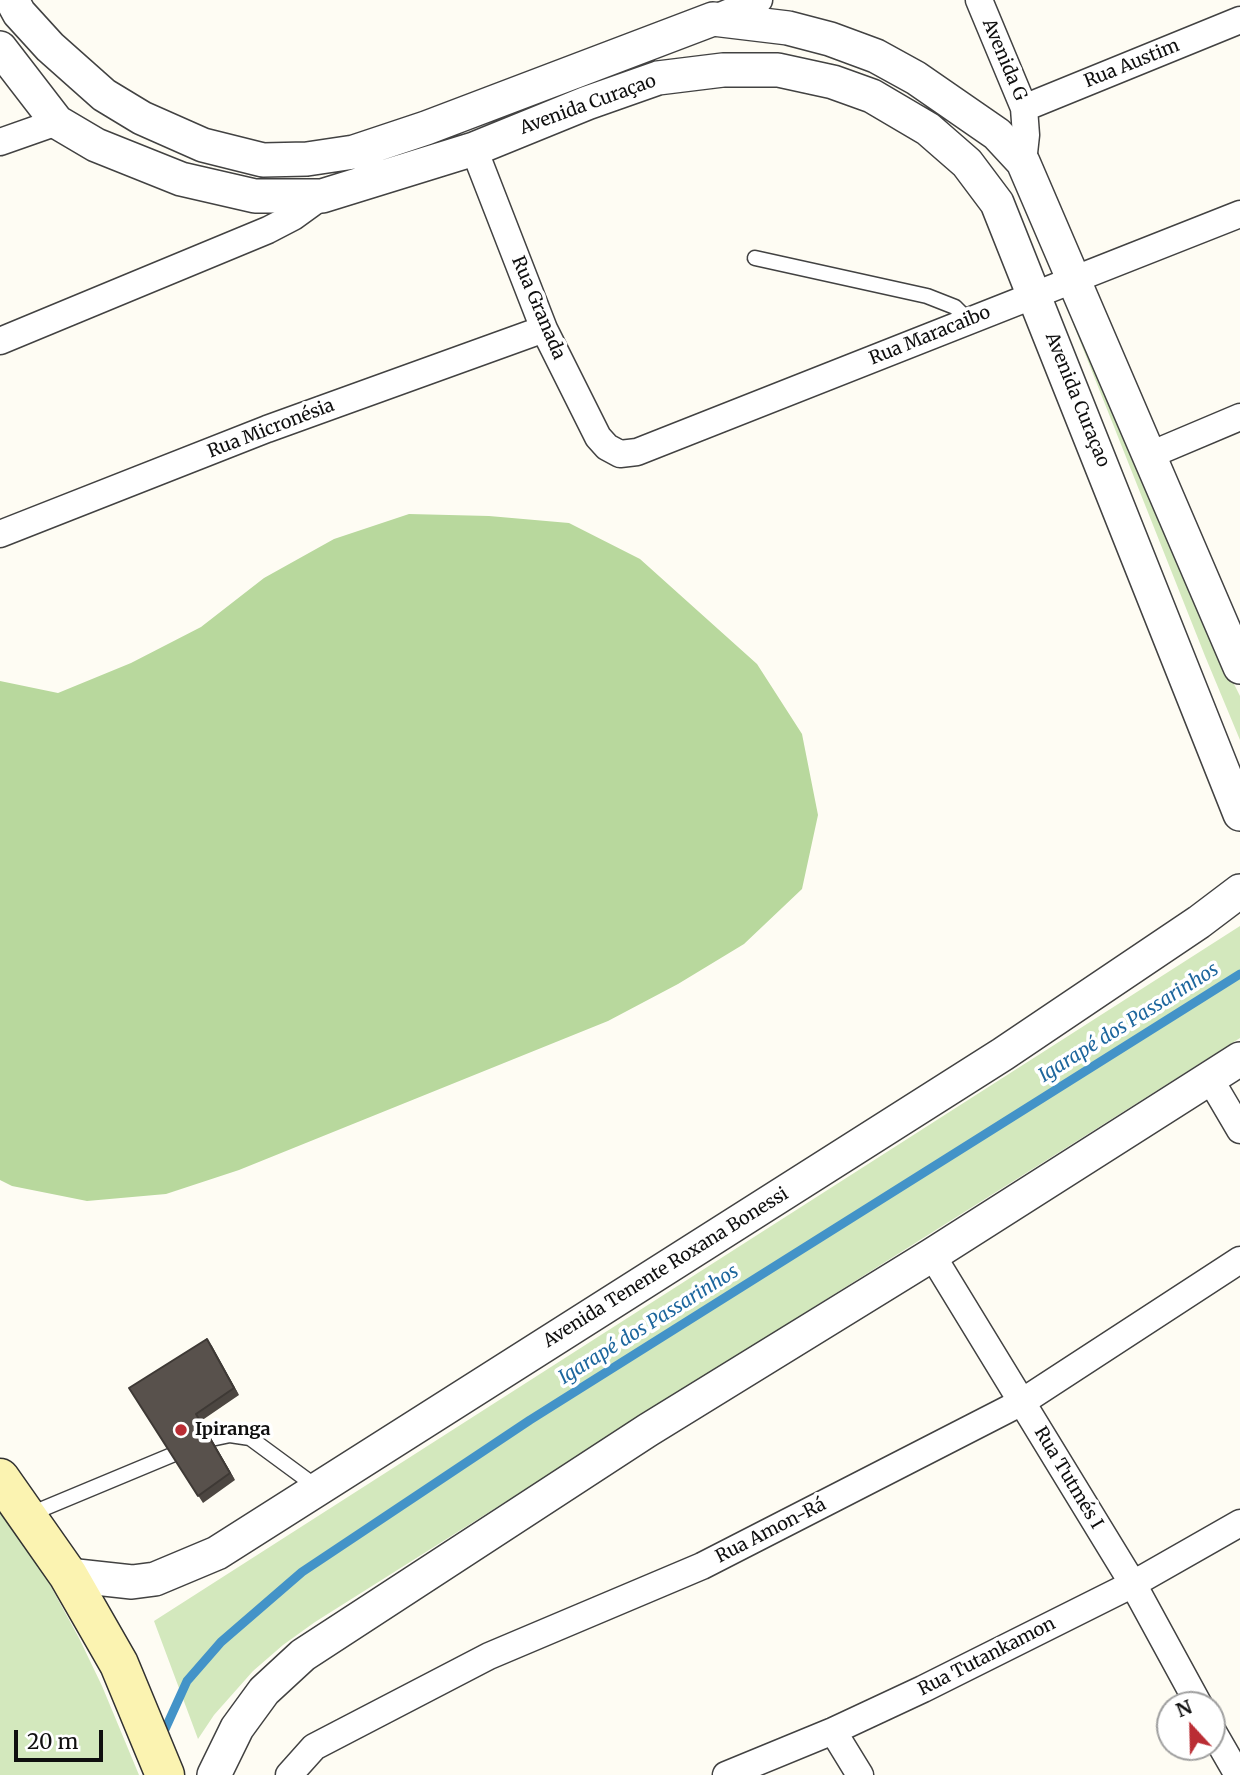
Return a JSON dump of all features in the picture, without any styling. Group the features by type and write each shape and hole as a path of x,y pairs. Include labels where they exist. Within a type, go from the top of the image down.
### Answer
{"main road":[{"path":"0,1478 68,1575 120,1664 163,1770"}],"street":[{"name":"Avenida Curaçao","path":"12,0 19,13 50,47 104,95 142,118 203,145 263,160 307,159 354,152 426,128 713,19 788,28 830,39 876,56 916,78 964,110 997,134 1023,162 1240,667"},
{"path":"713,19 759,0"},
{"name":"Avenida G","path":"979,0 1024,108 1026,135 1023,162"},
{"name":"Rua Austim","path":"1024,108 1240,20"},
{"name":"Avenida Curaçao","path":"0,48 57,122 96,145 181,179 256,196 322,196 474,149 587,103 658,78 723,70 778,69 833,82 872,96 928,129 967,163 997,203 1240,814"},
{"path":"0,142 57,122"},
{"name":"Rua Granada","path":"474,149 544,329 598,437 607,447 620,454"},
{"path":"0,341 268,230 293,217 322,196"},
{"name":"Rua Maracaibo","path":"620,454 637,452 1240,214"},
{"name":"Rua Micronésia","path":"0,534 267,429 544,329"},
{"path":"1150,455 1240,417"},
{"name":"Avenida Tenente Roxana Bonessi","path":"68,1575 132,1582 155,1579 217,1553 1003,1054 1199,922 1240,891"},
{"path":"214,1775 237,1728 264,1691 303,1655 648,1430 932,1255 1240,1059"},
{"path":"1210,1079 1240,1130"},
{"name":"Rua Tutmés I","path":"932,1255 1133,1584 1191,1691"},
{"name":"Rua Amon-Rá","path":"289,1775 314,1747 489,1657 702,1566 1022,1402 1240,1260"},
{"name":"Rua Tutankamon","path":"726,1775 834,1731 923,1689 1133,1584 1240,1523"},
{"path":"834,1731 860,1775"}],"lane":[{"path":"755,258 927,296 955,307 968,320"},
{"path":"211,1439 230,1435 250,1437 319,1489"},
{"path":"26,1515 172,1455"}],"green space":[{"path":"1067,301 1220,656 1240,696 1240,740 1072,321"},
{"path":"409,514 489,516 569,523 640,559 757,664 802,734 818,815 802,889 744,944 678,984 608,1021 239,1170 166,1194 87,1201 12,1186 0,1180 0,681 58,693 131,663 201,627 264,578 334,539"},
{"path":"1240,926 1240,1038 315,1622 253,1671 214,1715 198,1739 154,1621"},
{"path":"0,1502 79,1638 139,1775 0,1775"}],"building":[{"name":"Ipiranga","path":"207,1339 234,1388 196,1414 230,1473 198,1496 129,1388"}],"waterway":[{"name":"Igarapé dos Passarinhos","path":"162,1736 187,1681 221,1642 302,1572 530,1420 1240,974"}],"place":[{"name":"Ipiranga","path":"181,1430"}]}
